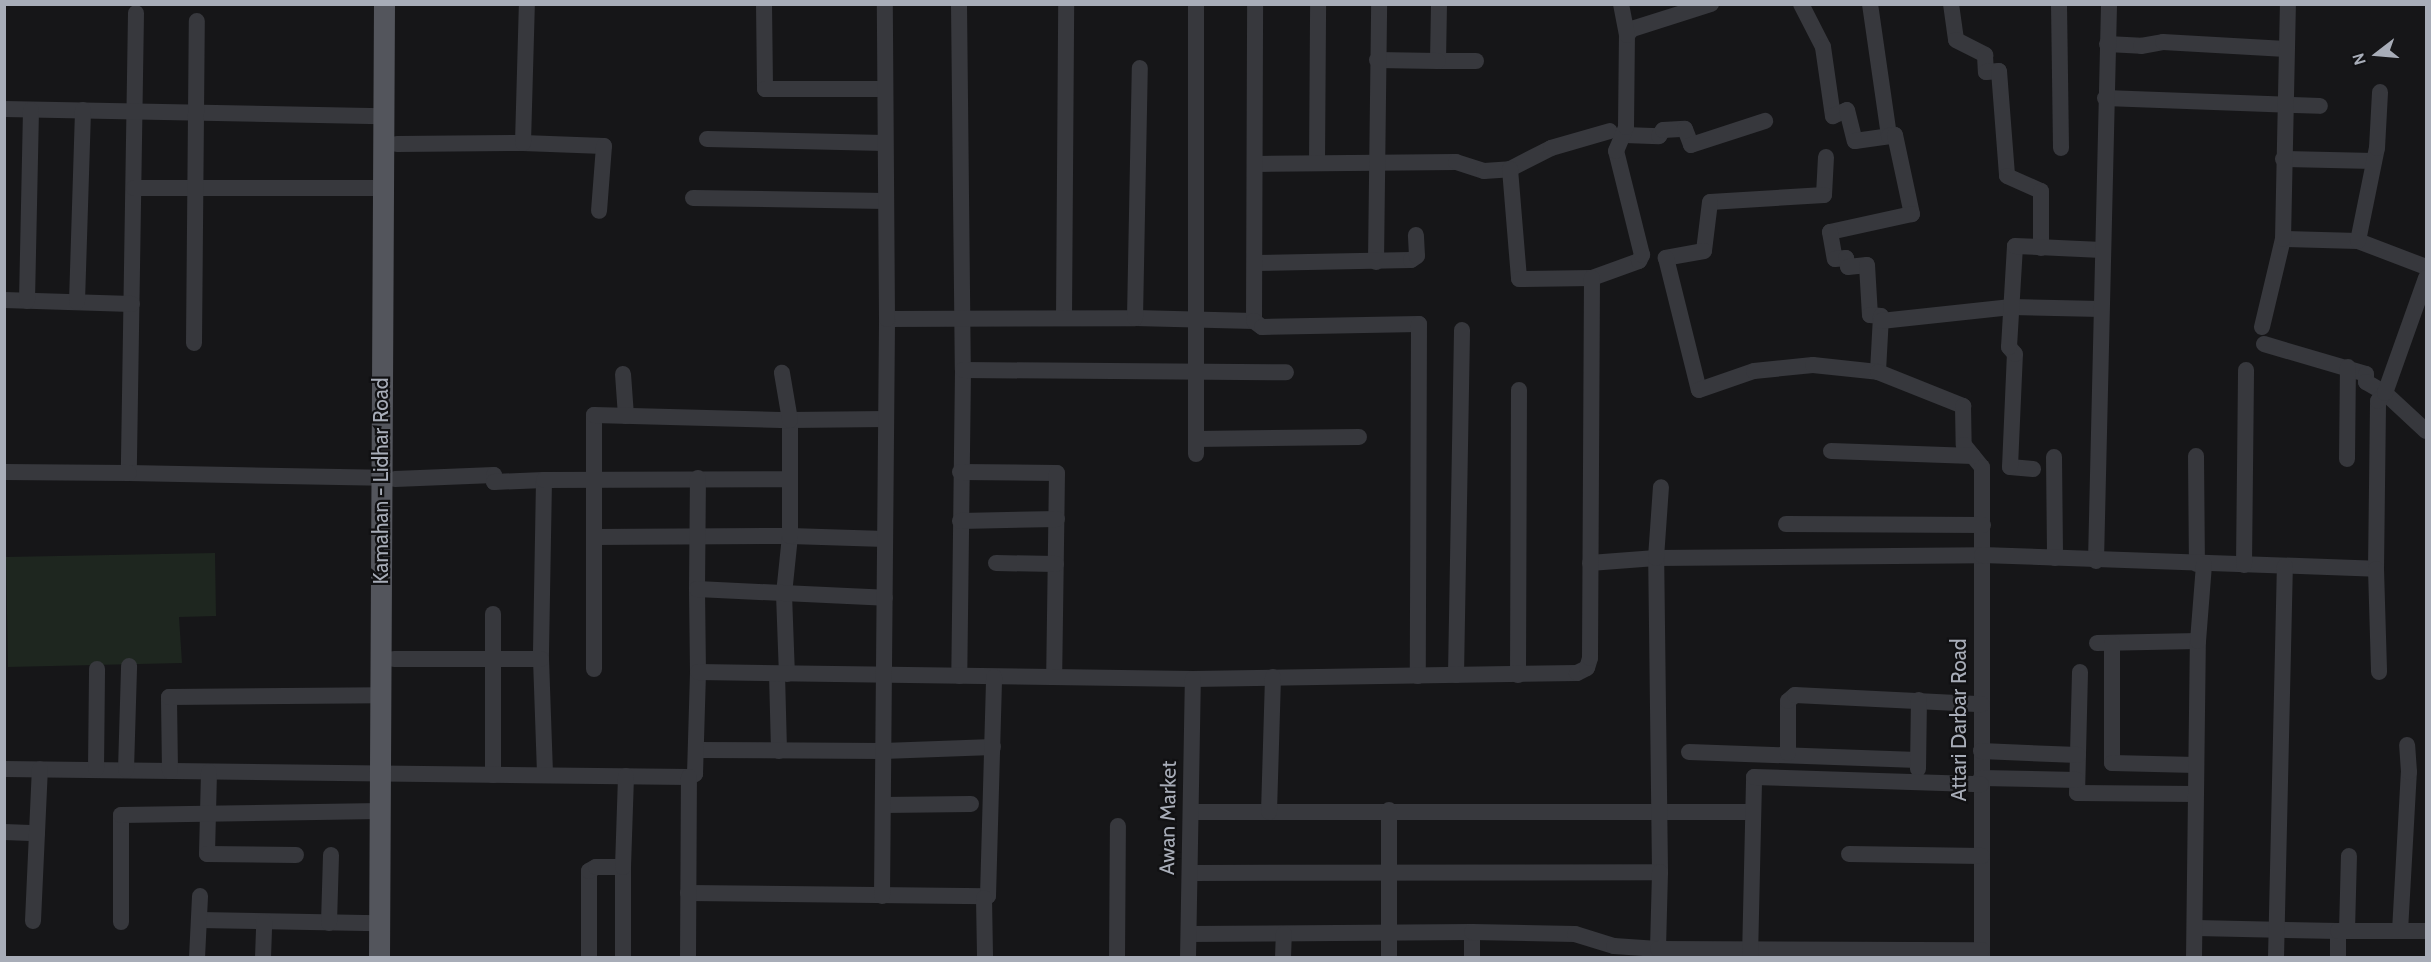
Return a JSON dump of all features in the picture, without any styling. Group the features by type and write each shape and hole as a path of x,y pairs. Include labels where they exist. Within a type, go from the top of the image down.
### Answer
{"main road":[{"name":"Kamahan - Lidhar Road","path":"379,957 380,811 387,773 394,659 383,188 384,4"},
{"name":"Kamahan - Lidhar Road","path":"393,957 387,773 380,695 397,144 398,4"}],"street":[{"path":"523,143 527,4"},
{"path":"764,4 765,89 884,90"},
{"path":"882,896 888,319 884,90 885,4"},
{"path":"959,4 963,318 960,676"},
{"path":"1064,318 1066,4"},
{"path":"1196,4 1196,447 1359,436"},
{"path":"1254,321 1255,4"},
{"path":"1317,163 1318,4"},
{"path":"1376,262 1375,163 1379,4"},
{"path":"1438,61 1439,4"},
{"path":"1621,4 1627,35 1616,151 1642,255 1640,261"},
{"path":"1627,35 1632,29 1711,4"},
{"path":"1801,4 1823,47 1833,116 1847,110 1855,141 1895,135 1912,214 1830,232 1834,259 1846,258 1848,267 1867,266 1870,315 1881,315 1878,372"},
{"path":"1870,4 1889,136"},
{"path":"1951,4 1956,40 1985,55 1986,72 1999,71 2007,176 2041,191 2041,248"},
{"path":"2060,4 2061,148"},
{"path":"2096,561 2105,98 2109,4"},
{"path":"2288,4 2284,105 2283,238 2263,335 2366,374 2366,382 2385,393 2427,431"},
{"path":"129,473 136,13"},
{"path":"194,343 193,187 196,21"},
{"path":"2107,44 2141,46 2163,42 2286,49"},
{"path":"1377,60 1476,61"},
{"path":"1135,318 1140,68"},
{"path":"2358,241 2374,161 2380,92"},
{"path":"2105,98 2319,106"},
{"path":"4,109 383,116"},
{"path":"27,301 31,110"},
{"path":"77,302 82,110"},
{"path":"1256,164 1456,162 1484,171 1510,169 1551,148 1618,133 1659,136 1664,130 1685,129 1691,145 1765,121"},
{"path":"707,139 885,143"},
{"path":"397,144 523,143 604,146 599,212"},
{"path":"1510,169 1519,279 1592,278 1640,261 1704,251 1710,202 1824,195 1826,157"},
{"path":"2283,159 2374,161"},
{"path":"134,188 383,188"},
{"path":"693,198 886,201"},
{"path":"1255,263 1376,262 1415,259 1416,235"},
{"path":"2283,238 2358,241 2427,267"},
{"path":"2033,469 2010,467 2015,354 2009,347 2015,246 2102,250"},
{"path":"1666,258 1699,390 1754,371 1813,365 1878,372 1963,406 1964,445 1973,456"},
{"path":"698,672 1193,679 1578,673 1587,668 1592,278"},
{"path":"2379,672 2376,569 2378,401 2385,393 2427,278"},
{"path":"4,300 132,304"},
{"path":"1881,321 2011,307 2101,309"},
{"path":"888,319 1195,318 1254,321 1262,327 1419,324 1418,676"},
{"path":"1456,675 1462,330"},
{"path":"2347,459 2348,367"},
{"path":"963,370 1286,372"},
{"path":"2244,565 2246,370"},
{"path":"779,751 784,594 790,536 790,420 782,373"},
{"path":"623,374 626,416"},
{"path":"1518,675 1519,390"},
{"path":"594,669 594,415 790,420 886,419"},
{"path":"1831,451 1973,456"},
{"name":"Attari Darbar Road","path":"1973,456 1982,467 1983,483 1982,954"},
{"path":"2194,957 2200,564 2196,456"},
{"path":"2054,457 2055,558"},
{"path":"4,472 388,479 494,475 494,482 594,477 790,479"},
{"path":"960,472 1057,473 1054,677"},
{"path":"4,769 688,777 695,774 696,750 698,478"},
{"path":"544,480 542,659 545,775"},
{"path":"1658,950 1660,812 1656,558 1661,487"},
{"path":"960,521 1057,519"},
{"path":"1786,524 1983,525"},
{"path":"594,537 790,536 885,539"},
{"path":"1590,563 1656,558 1982,555 2096,561 2376,569"},
{"path":"996,563 1056,564"},
{"path":"2276,957 2285,566"},
{"path":"697,589 885,598"},
{"path":"493,614 493,775"},
{"path":"2196,765 2112,763 2105,643 2198,641"},
{"path":"394,659 542,659"},
{"path":"126,770 129,666"},
{"path":"96,769 97,669"},
{"path":"2080,672 2077,793 2195,794"},
{"path":"688,893 984,898 991,892 994,676"},
{"path":"1269,812 1272,677"},
{"name":"Awan Market","path":"1188,957 1193,679"},
{"path":"170,771 169,697 380,695"},
{"path":"1788,753 1788,701 1795,695 1982,704"},
{"path":"1918,782 1919,700"},
{"path":"2400,931 2409,772 2407,745"},
{"path":"696,750 883,751 993,747"},
{"path":"1982,751 2078,755"},
{"path":"1689,752 1788,753 1918,760"},
{"path":"33,921 40,769"},
{"path":"209,772 207,854 296,855"},
{"path":"623,957 622,867 626,776"},
{"path":"688,777 688,957"},
{"path":"1750,954 1750,812 1754,777 1918,782 2077,780"},
{"path":"883,805 971,804"},
{"path":"1389,810 1389,957"},
{"path":"1191,812 1389,810 1750,812"},
{"path":"121,922 122,815 208,811 380,811"},
{"path":"1117,957 1118,826"},
{"path":"4,832 37,832"},
{"path":"1849,854 1982,856"},
{"path":"329,923 331,855"},
{"path":"2338,957 2343,931 2349,856"},
{"path":"589,957 589,871 596,867 622,867"},
{"path":"1190,873 1660,872"},
{"path":"196,957 200,896"},
{"path":"984,898 985,957"},
{"path":"199,920 379,923"},
{"path":"263,957 264,922"},
{"path":"2196,928 2427,931"},
{"path":"1189,934 1472,932 1575,934 1614,952 1658,950 1682,954 1982,954"},
{"path":"1472,932 1472,957"},
{"path":"1283,957 1284,934"}],"shaded area":[{"path":"215,553 216,616 179,617 182,663 8,667 6,557"}]}
